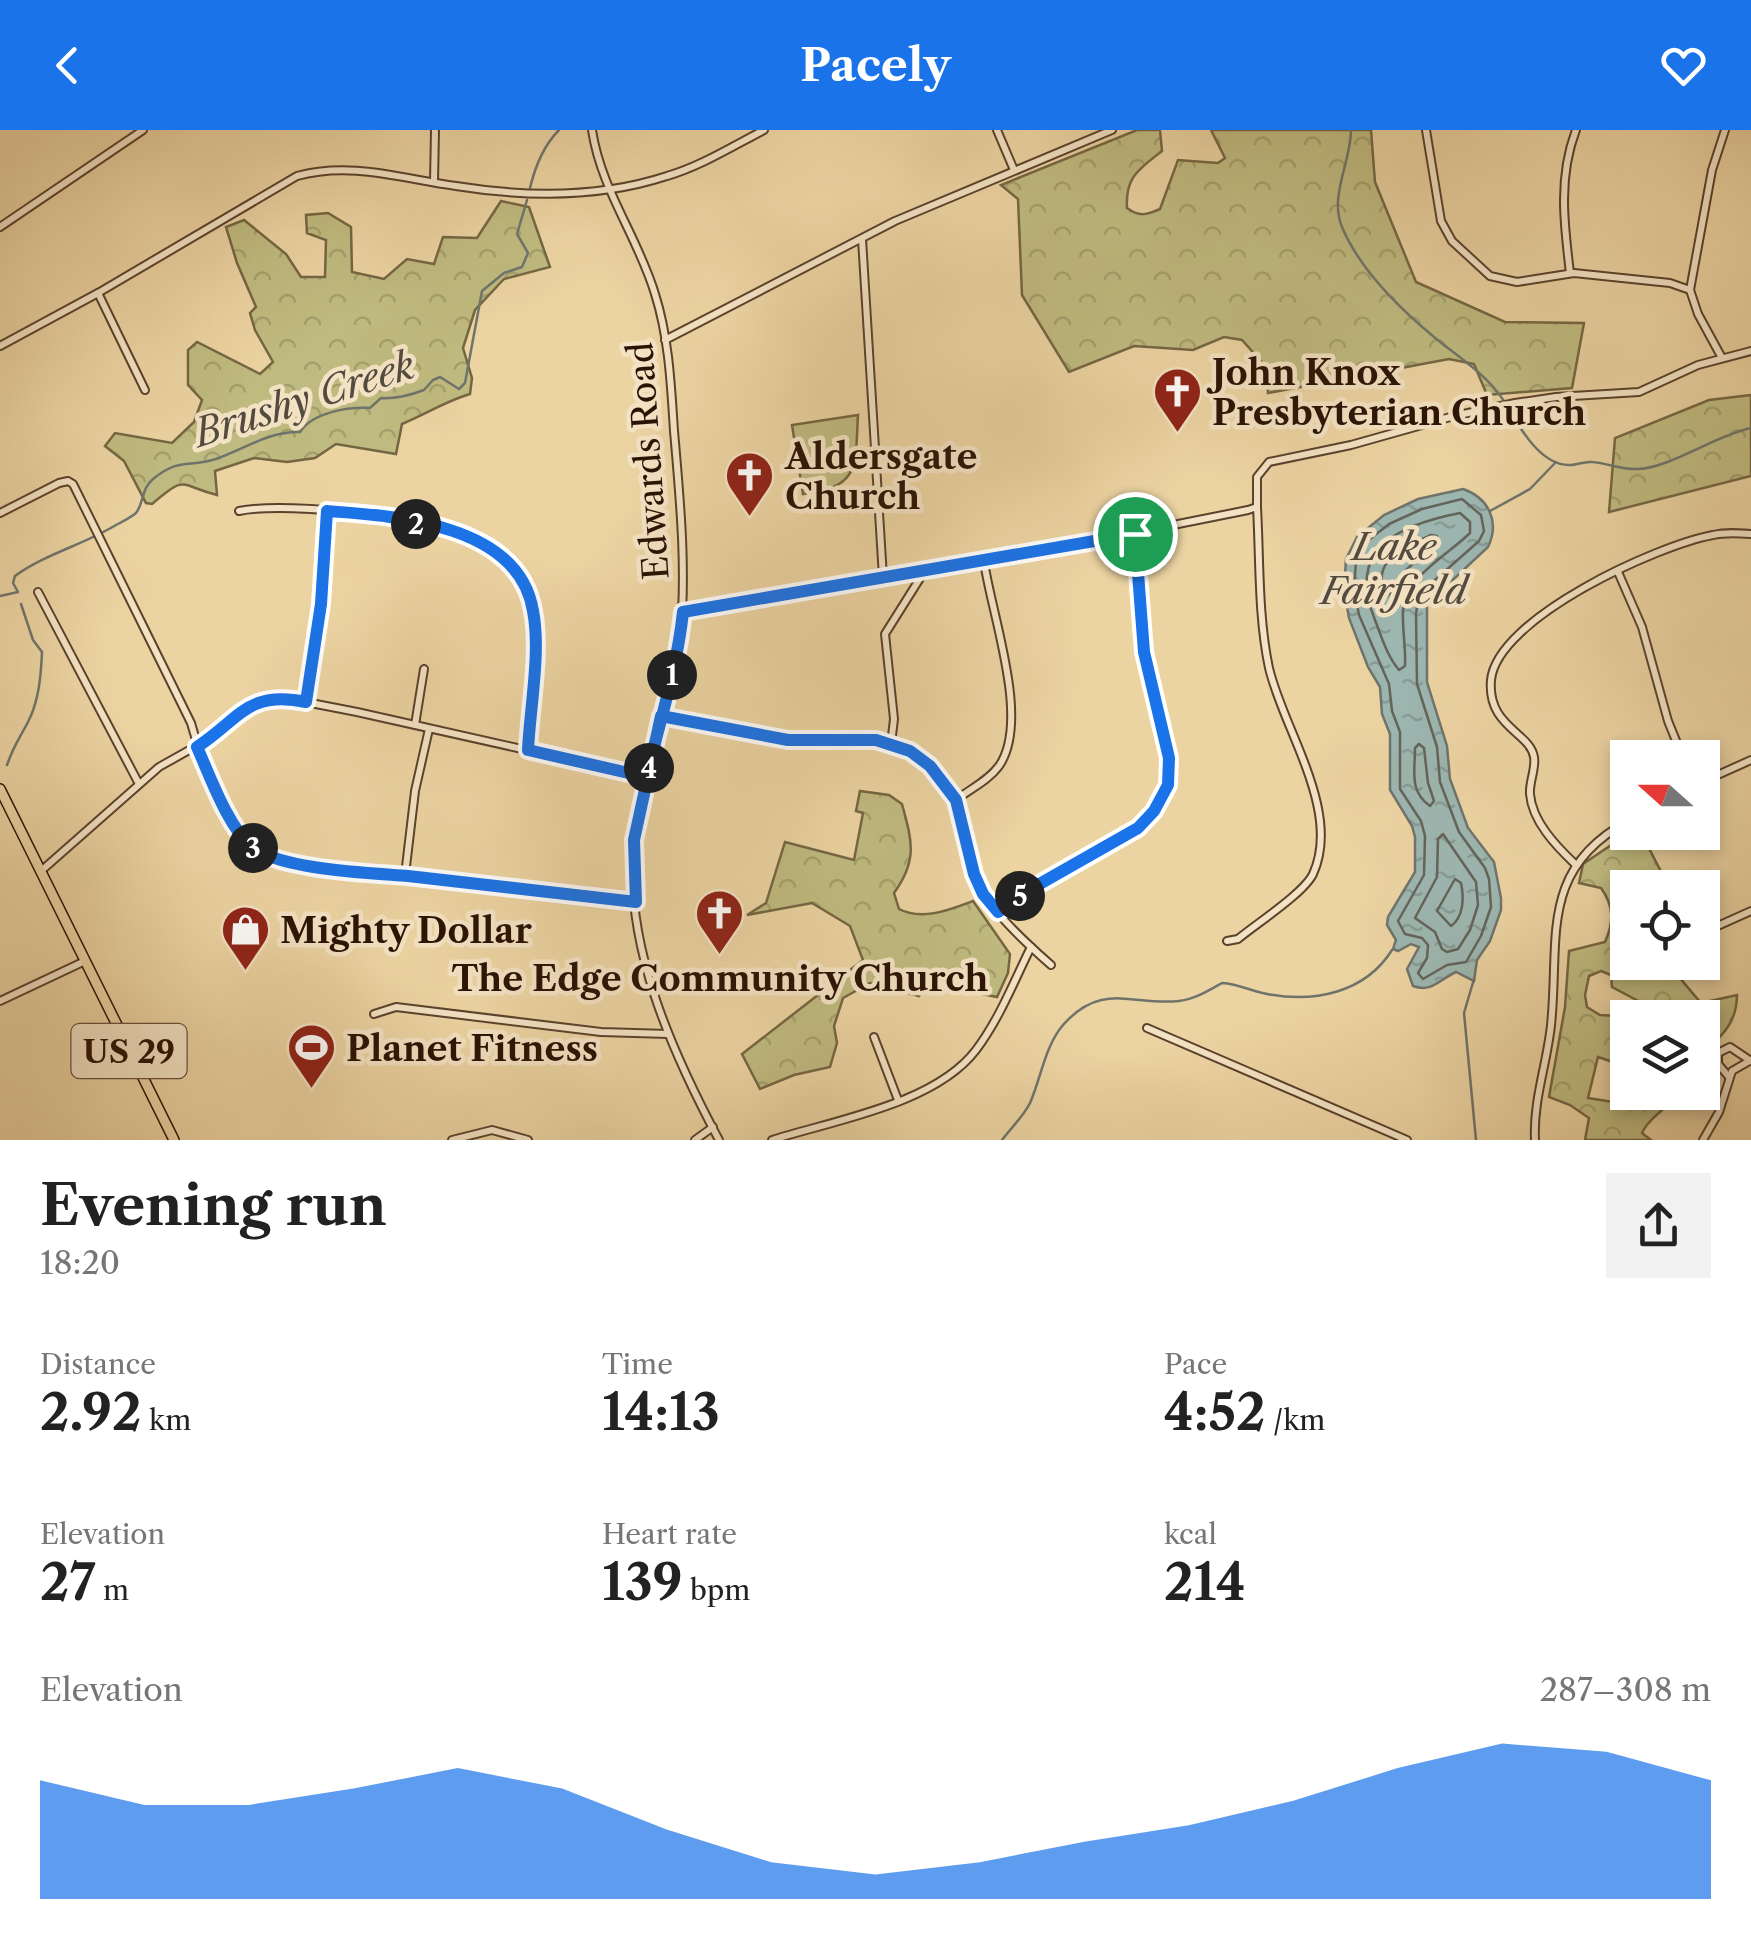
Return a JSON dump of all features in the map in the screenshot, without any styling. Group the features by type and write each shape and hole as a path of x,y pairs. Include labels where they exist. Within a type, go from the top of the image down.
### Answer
{"main road":[{"name":"US 29","path":"0,788 174,1140"}],"street":[{"path":"0,227 143,130"},
{"path":"434,182 435,130"},
{"name":"Edwards Road","path":"592,130 608,190 648,272 665,340 681,513 683,612 634,840 636,902 650,980 668,1034 720,1140"},
{"path":"0,346 297,176 318,171 392,173 522,192 578,194 684,170 764,130"},
{"path":"997,130 1014,170"},
{"path":"665,340 862,238 1112,130"},
{"path":"1426,130 1441,221 1466,256 1490,276 1509,282 1570,273 1670,283 1690,290"},
{"path":"1570,273 1564,184 1576,130"},
{"path":"1722,358 1690,290 1712,170 1725,130"},
{"path":"862,238 883,577"},
{"path":"98,293 145,390"},
{"path":"1227,941 1238,939 1306,885 1314,872 1319,849 1314,796 1270,668 1262,621 1257,477 1269,462 1516,403 1556,396 1638,392 1722,358 1751,351"},
{"path":"0,513 68,481 76,489 191,723 197,747 230,816 253,848 287,861 636,902"},
{"path":"238,510 268,508 372,515 464,535 490,547 518,573 528,592 534,619 528,750"},
{"path":"683,612 1135,534 1256,508"},
{"path":"306,702 321,604 327,511"},
{"path":"998,912 1138,828 1154,811 1168,785 1169,758 1144,652 1135,534"},
{"path":"1575,864 1554,842 1536,814 1530,793 1534,755 1530,746 1501,718 1492,694 1492,678 1500,657 1537,617 1618,572 1700,538 1751,534"},
{"path":"956,800 996,770 1006,753 1011,730 1010,698 984,560"},
{"path":"892,744 894,719 885,634 925,570"},
{"path":"1618,572 1642,626 1676,740"},
{"path":"38,592 139,784"},
{"path":"415,726 424,670"},
{"path":"41,871 175,756 197,747 254,703 279,698 646,777"},
{"path":"661,716 788,740 858,738 892,744 922,759 956,800 974,874 983,894 1051,965"},
{"path":"405,876 415,791 429,729"},
{"path":"1720,774 1751,760"},
{"path":"1535,1140 1538,1091 1551,1029 1557,920 1565,883 1585,851 1610,834"},
{"path":"1720,926 1751,911"},
{"path":"772,1140 898,1100 946,1078 974,1052 1005,1002 1031,947"},
{"path":"0,1001 84,961"},
{"path":"374,1014 396,1008 601,1032 668,1034"},
{"path":"1147,1028 1407,1140"},
{"path":"874,1037 898,1100"},
{"path":"1729,1077 1718,1064 1718,1053 1730,1047 1751,1060"},
{"path":"1702,1140 1719,1112 1729,1077 1737,1066 1751,1060"},
{"path":"695,1140 712,1127"},
{"path":"452,1140 492,1130 528,1140"},
{"path":"1376,1140 1381,1130"}],"green space":[{"path":"1137,130 1160,130 1162,151 1140,169 1128,189 1127,208 1143,214 1160,209 1178,160 1218,163 1225,158 1211,130 1371,130 1375,182 1416,282 1505,322 1584,323 1572,388 1487,395 1474,364 1449,359 1268,393 1267,368 1242,340 1224,337 1193,350 1134,346 1069,372 1022,295 1018,199 1001,185"},
{"path":"501,201 529,207 550,267 504,279 475,310 463,348 472,378 470,394 402,424 396,454 336,444 315,458 287,462 254,458 215,471 217,495 183,484 152,504 146,503 124,461 105,446 115,433 172,443 194,422 202,400 188,385 188,350 197,342 260,374 273,362 255,330 250,313 256,307 226,227 244,220 286,254 301,277 325,277 326,240 307,233 306,215 328,213 351,227 352,272 384,279 407,259 434,264 443,237 477,238"},
{"path":"1751,395 1751,476 1609,512 1615,438 1709,400"},
{"path":"858,415 851,471 836,486 803,494 792,425"},
{"path":"860,791 889,795 902,804 911,850 907,870 894,893 899,909 926,914 973,901 1010,954 1008,973 997,997 957,989 937,972 919,996 870,983 843,998 834,1026 837,1043 830,1067 794,1075 760,1089 742,1054 863,960 850,926 812,903 747,915 766,903 785,842 854,860 863,813 856,811"},
{"path":"1610,846 1610,850 1650,850 1660,870 1610,870 1610,908 1601,888 1579,883 1583,864"},
{"path":"1610,928 1610,975 1601,971 1589,976 1585,995 1587,1007 1610,1016 1610,1061 1598,1057 1588,1098 1610,1102 1610,1110 1662,1110 1642,1133 1651,1140 1585,1140 1589,1118 1549,1097 1565,1007 1569,951 1605,942"},
{"path":"1611,980 1682,980 1698,1000 1636,1000 1612,987"},
{"path":"1737,995 1735,1011 1721,1036 1720,1000 1714,1000"}],"water":[{"name":"Lake Fairfield","path":"1463,489 1486,505 1493,529 1488,547 1427,604 1427,682 1447,746 1450,779 1468,828 1494,862 1501,910 1490,941 1477,960 1474,981 1456,972 1420,988 1413,986 1407,969 1419,947 1411,944 1398,951 1393,949 1396,940 1387,925 1415,872 1415,837 1390,790 1390,734 1382,714 1380,687 1349,618 1344,591 1346,559 1357,537 1384,515 1418,499"}],"waterway":[{"name":"Brushy Creek","path":"530,188 540,157 559,130"},
{"path":"1351,130 1338,203 1342,227 1350,243 1394,301 1495,388 1526,437 1550,460 1560,464 1589,462 1649,468 1751,428"},
{"name":"Brushy Creek","path":"0,596 18,592 13,583 15,576 27,568 136,513 149,483 170,468 216,459 267,437 300,432 322,415 370,408 381,398 424,390 440,377 459,389 465,383 482,291 504,273 522,267 528,253 517,234 527,200"},
{"path":"1490,511 1530,489 1556,462"},
{"path":"7,765 32,714 41,670 42,652 33,640 21,604"},
{"path":"1002,1140 1030,1103 1057,1033 1091,1003 1118,998 1179,1001 1222,983 1267,994 1320,995 1368,976 1392,950"},
{"path":"1474,979 1464,1013 1476,1140"}],"place":[{"name":"John Knox Presbyterian Church","path":"1177,434"},
{"name":"Aldersgate Church","path":"750,518"},
{"name":"The Edge Community Church","path":"720,956"},
{"name":"Mighty Dollar","path":"245,972"},
{"name":"Planet Fitness","path":"311,1090"}],"route":[{"path":"1135,534 683,612 676,657 661,716 646,777 528,750 534,611 522,579 503,556 464,535 372,515 327,511 321,604 306,702 279,698 254,703 197,747 244,837 253,848 278,858 368,873 636,902 634,840 661,716 788,740 876,740 910,751 945,783 956,800 974,874 983,894 998,912 1138,828 1154,811 1168,785 1169,758 1144,652 1135,534"}]}
